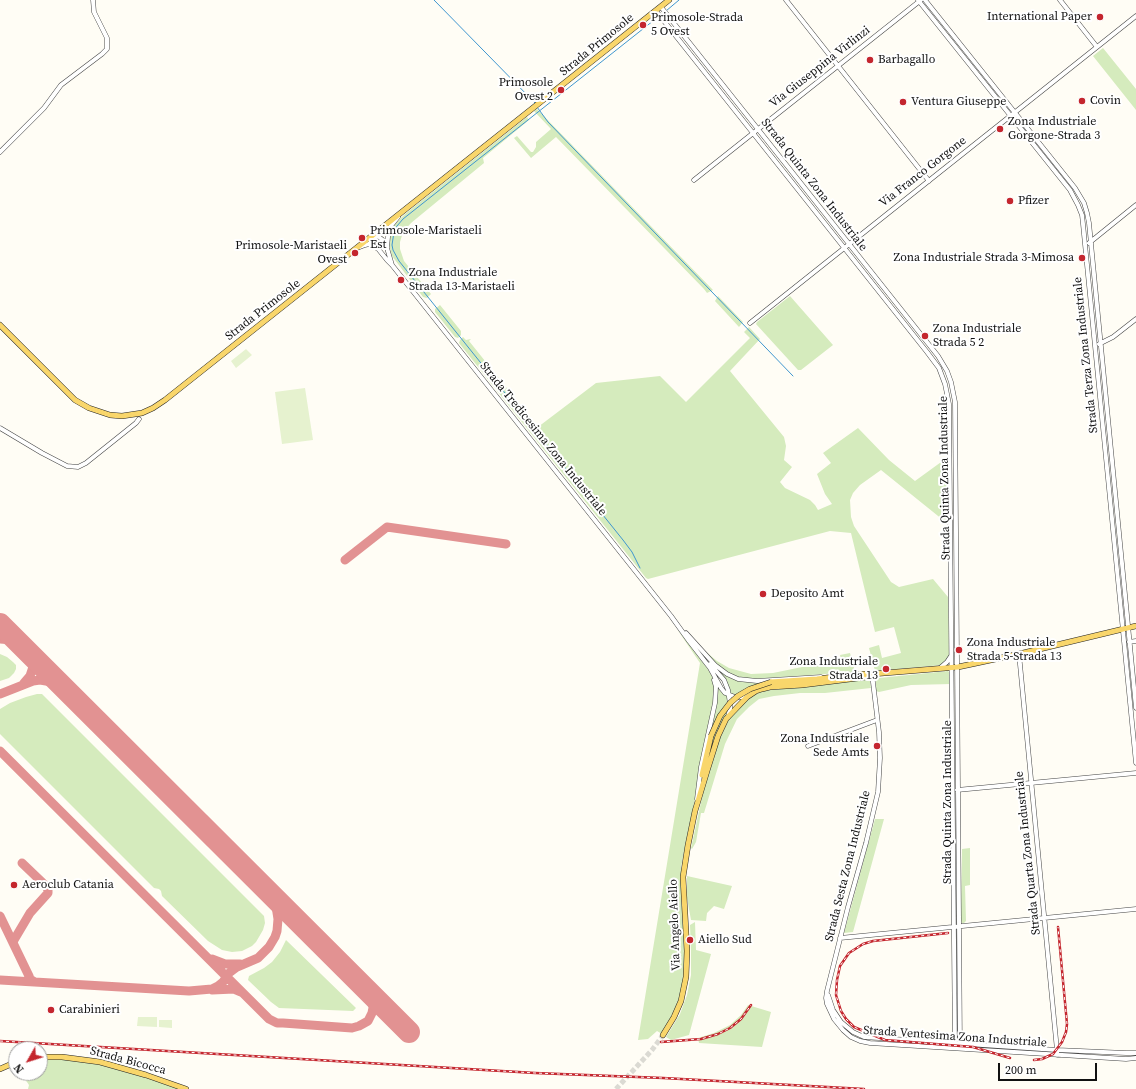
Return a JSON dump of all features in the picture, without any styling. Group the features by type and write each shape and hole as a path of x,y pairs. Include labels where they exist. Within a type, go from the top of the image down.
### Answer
{"main road":[{"name":"Strada Primosole","path":"0,324 69,394 82,405 95,411 110,415 122,416 136,414 153,408 358,248 669,0"},
{"path":"695,811 696,799 711,736 720,716 730,703 738,696 750,690 771,682 955,667 1019,654 1136,626"},
{"path":"695,811 716,742 726,719 740,704 756,691 770,687 802,685 866,677 872,674"},
{"name":"Via Angelo Aiello","path":"663,1035 681,1001 686,977 687,951 683,877 685,857 695,811"},
{"name":"Strada Bicocca","path":"48,1057 62,1057 100,1062 146,1075 186,1089"}],"street":[{"path":"0,152 44,108 61,84 102,54 106,49 107,38 94,12 93,0"},
{"path":"786,0 929,180"},
{"name":"Via Giuseppina Virlinzi","path":"694,180 919,0"},
{"name":"Strada Terza Zona Industriale","path":"919,0 1070,190 1082,215 1110,499 1125,629 1129,642 1136,708"},
{"name":"Strada Terza Zona Industriale","path":"925,0 1080,195 1087,213 1116,499 1127,678 1136,763"},
{"path":"1060,0 1097,47"},
{"name":"Strada Quinta Zona Industriale","path":"658,9 668,16 936,354 951,382 955,402 955,667 958,790 960,1048"},
{"name":"Strada Quinta Zona Industriale","path":"658,9 663,19 710,79 932,358 945,384 949,404 951,653 955,667 952,790 955,1048"},
{"path":"663,19 668,16"},
{"path":"1015,113 1136,16"},
{"path":"710,79 715,75"},
{"name":"Via Franco Gorgone","path":"844,248 1015,113"},
{"path":"1086,246 1136,205"},
{"path":"387,248 390,227 407,208"},
{"path":"374,235 382,239 387,248 392,265"},
{"path":"374,235 376,245 379,250"},
{"path":"358,248 369,244 379,250"},
{"path":"750,323 844,248"},
{"name":"Strada Tredicesima Zona Industriale","path":"379,250 679,626"},
{"path":"1095,344 1101,344 1113,337 1136,318"},
{"path":"932,358 936,354"},
{"path":"936,364 941,361"},
{"path":"0,428 67,466 78,468 136,423 139,419"},
{"path":"1110,499 1116,499"},
{"path":"679,626 715,665 727,674 738,679 757,681 817,676 829,677"},
{"path":"679,626 713,674 721,688 729,694 739,697 756,691"},
{"path":"691,639 724,680 729,694 730,709 726,719"},
{"path":"1129,642 1136,641"},
{"path":"939,669 949,661 951,653"},
{"name":"Strada Quarta Zona Industriale","path":"1019,654 1057,1052"},
{"path":"696,799 701,767 715,703 716,687 713,674"},
{"name":"Strada Sesta Zona Industriale","path":"827,991 877,802 880,776 880,758 872,674"},
{"path":"1127,678 1133,679"},
{"path":"808,746 877,720"},
{"path":"952,790 1136,773"},
{"path":"952,813 958,812"},
{"path":"840,938 1136,909"},
{"path":"954,990 960,990"},
{"name":"Strada Ventesima Zona Industriale","path":"827,991 833,1010 841,1022 848,1029 864,1037 1025,1047 1098,1057 1126,1059 1136,1058"},
{"name":"Strada Ventesima Zona Industriale","path":"827,991 826,998 829,1010 834,1019 842,1030 851,1037 860,1041 1036,1053 1136,1053"},
{"path":"888,1039 888,1044"},
{"path":"1025,1047 1025,1052"},
{"path":"1036,1053 1037,1048"},
{"path":"1098,1052 1098,1057"}],"green space":[{"path":"1103,48 1136,89 1136,110 1093,56"},
{"path":"537,109 713,290 707,293 556,137 531,158 514,138 517,136 531,152 533,152 536,147 536,142 551,129 534,111"},
{"path":"527,117 529,120 483,158 484,163 411,223 403,232 400,242 400,249 404,261 431,294 427,298 423,297 392,256 389,244 392,227 405,214"},
{"path":"718,296 743,322 739,327 715,301"},
{"path":"790,296 833,345 801,370 798,370 756,324"},
{"path":"440,305 461,331 461,335 458,338 455,337 435,312 435,309"},
{"path":"749,327 760,339 730,371 784,437 786,446 784,460 792,467 780,482 785,488 810,500 818,510 832,504 825,494 817,474 831,463 823,453 858,428 889,460 915,481 948,457 948,524 881,470 860,485 853,493 850,500 851,517 854,526 891,582 899,587 933,579 948,597 949,656 942,665 875,671 869,648 879,645 882,658 901,653 894,627 875,632 851,533 830,531 648,579 646,578 459,343 463,337 466,340 471,339 469,341 538,427 596,383 660,376 686,402 750,338 744,332"},
{"path":"246,349 252,355 236,368 231,361"},
{"path":"305,388 313,440 282,444 275,392"},
{"path":"677,629 712,675 714,682 715,702 681,867 681,895 685,951 684,977 680,997 662,1034 657,1031 648,1039 638,1040 700,663"},
{"path":"705,651 717,661 729,668 751,674 773,673 841,659 840,655 850,653 854,672 753,679 740,678 732,675 716,664"},
{"path":"0,654 13,662 16,665 16,669 9,678 0,681"},
{"path":"715,666 727,676 767,681 735,696 730,694"},
{"path":"948,671 950,673 951,684 911,685 879,692 876,691 876,680 879,678"},
{"path":"862,679 870,680 871,688 825,693 800,693 774,696 759,699 749,707 737,719 725,744 704,813 701,813 696,842 692,849 691,848 705,784 719,740 729,719 740,705 753,695 763,691"},
{"path":"717,682 728,695 728,712 706,765"},
{"path":"37,694 42,694 264,916 265,923 263,930 252,946 242,951 232,952 222,950 208,941 162,896 159,889 154,888 0,734 0,709 10,703"},
{"path":"875,819 884,819 853,932 844,933"},
{"path":"970,848 970,885 965,886 966,921 962,923 962,849"},
{"path":"687,876 732,886 724,909 714,906 707,913 706,921 691,920 687,898"},
{"path":"695,922 696,950 711,954 689,1035 671,1040 666,1037 680,1014 687,995 691,975 690,925"},
{"path":"286,940 356,1008 353,1011 279,1008 248,980 249,976 272,962 280,952"},
{"path":"748,1005 771,1012 762,1047 699,1043 698,1038 714,1033 730,1025 741,1015"},
{"path":"138,1017 157,1017 157,1027 137,1026"},
{"path":"159,1020 172,1020 172,1028 159,1027"},
{"path":"48,1059 62,1059 98,1064 146,1077 180,1089 28,1089 29,1085 26,1081 48,1081"}],"waterway":[{"path":"434,0 535,103"},
{"path":"666,11 679,0"},
{"path":"640,568 632,552 623,540 399,261 392,245 394,232 403,219 658,17"},
{"path":"537,107 548,122 793,376"}],"taxiway":[{"path":"345,560 387,527 506,544"},
{"path":"0,639 12,640 23,646"},
{"path":"24,683 30,676 33,667 31,658 26,649"},
{"path":"0,694 33,681 40,680 52,682 65,689"},
{"path":"0,751 269,1019 277,1023 352,1028 368,1021 372,1013 373,1001 369,993"},
{"path":"13,943 30,913 48,893 46,886 22,863"},
{"path":"0,980 189,991 212,989 223,982 229,973 237,967 258,958 269,947 275,937 278,919 276,906 269,893 261,884"},
{"path":"0,916 30,979 35,982"},
{"path":"212,959 225,964 240,964"},
{"path":"212,990 234,989 241,992"}],"runway":[{"path":"0,624 409,1032"}],"tunnel":[{"path":"616,1089 652,1050 663,1035"}],"railway":[{"path":"1034,1060 1042,1059 1053,1054 1062,1042 1066,1032 1067,1024 1058,927"},
{"path":"948,933 873,941 863,944 849,953 840,966 837,980 836,995 841,1011 854,1027 885,1040 973,1047 1010,1058"},
{"path":"661,1042 701,1039 718,1034 730,1028 741,1019 751,1005"},
{"path":"0,1041 535,1073 663,1078 864,1089"}],"place":[{"name":"International Paper","path":"1100,17"},
{"name":"Primosole-Strada 5 Ovest","path":"643,25"},
{"name":"Barbagallo","path":"870,60"},
{"name":"Primosole Ovest 2","path":"561,90"},
{"name":"Covin","path":"1082,101"},
{"name":"Ventura Giuseppe","path":"903,102"},
{"name":"Zona Industriale Gorgone-Strada 3","path":"1000,129"},
{"name":"Pfizer","path":"1010,201"},
{"name":"Primosole-Maristaeli Est","path":"362,238"},
{"name":"Primosole-Maristaeli Ovest","path":"355,253"},
{"name":"Zona Industriale Strada 3-Mimosa","path":"1082,258"},
{"name":"Zona Industriale Strada 13-Maristaeli","path":"401,280"},
{"name":"Zona Industriale Strada 5 2","path":"925,336"},
{"name":"Deposito Amt","path":"763,594"},
{"name":"Zona Industriale Strada 5-Strada 13","path":"959,650"},
{"name":"Zona Industriale Strada 13","path":"886,669"},
{"name":"Zona Industriale Sede Amts","path":"877,746"},
{"name":"Aeroclub Catania","path":"14,885"},
{"name":"Aiello Sud","path":"690,940"},
{"name":"Carabinieri","path":"51,1010"}]}
